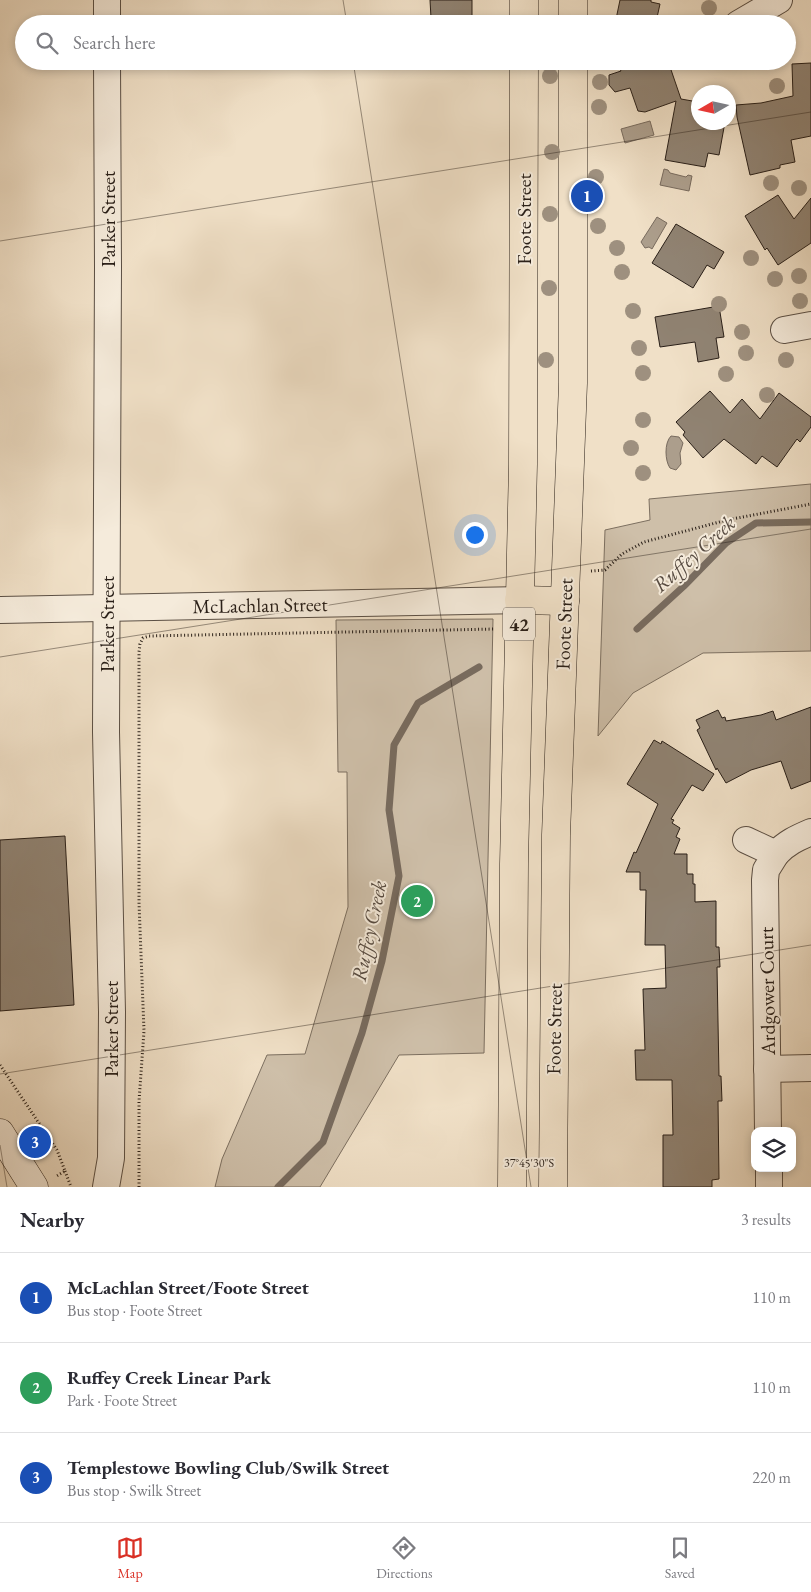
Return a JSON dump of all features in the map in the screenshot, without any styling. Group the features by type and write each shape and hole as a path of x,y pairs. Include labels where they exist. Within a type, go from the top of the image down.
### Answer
{"main road":[{"path":"524,0 524,15"},
{"path":"573,0 573,15"},
{"name":"Foote Street","path":"512,1187 514,864 524,464 524,70"},
{"name":"Foote Street","path":"553,1187 556,834 574,383 573,70"},
{"path":"520,600 564,601"},
{"path":"0,1133 44,1182"}],"street":[{"path":"107,0 107,15"},
{"path":"753,15 779,0"},
{"name":"Parker Street","path":"106,1187 111,1158 112,1031 106,732 107,70"},
{"path":"784,330 811,325"},
{"name":"McLachlan Street","path":"0,610 520,600"},
{"name":"Ardgower Court","path":"768,1127 766,870 776,854 784,846 811,832"},
{"path":"746,840 776,854"},
{"path":"767,1069 811,1068"},
{"path":"769,1172 769,1187"}],"path":[{"path":"588,571 605,570 622,554 644,542 727,520 811,504"},
{"path":"139,1187 139,1101 144,1031 139,903 139,652 143,638 149,636 495,629 495,638"},
{"path":"0,1065 57,1150 71,1187"},
{"path":"44,1182 65,1171"}],"shaded area":[{"path":"650,121 654,135 625,143 621,129"},
{"path":"664,169 670,173 686,177 688,175 692,176 689,191 660,185"},
{"path":"657,217 667,223 652,249 649,247 645,248 641,242"},
{"path":"671,436 679,437 683,443 680,453 681,464 676,470 670,468 666,457 666,447"},
{"path":"811,484 811,651 703,653 633,693 598,736 605,530 650,520 649,499"},
{"path":"493,619 484,1053 399,1055 320,1187 215,1187 222,1159 267,1055 305,1054 348,907 347,772 338,772 336,620"}],"building":[{"path":"430,0 472,0 472,15 431,15"},
{"path":"620,0 651,0 651,2 660,4 658,15 617,15"},
{"path":"811,63 811,136 791,140 795,162 780,165 780,168 750,175 736,105 761,103 793,96 792,70 796,70 796,64"},
{"path":"620,70 671,70 681,99 691,101 691,130 724,130 719,155 708,153 705,167 665,160 676,101 645,112 638,111 630,88 615,92 609,85 609,75"},
{"path":"778,195 794,219 811,198 811,243 778,265 767,248 765,250 745,216"},
{"path":"676,224 724,252 714,269 707,265 693,288 652,263"},
{"path":"719,306 724,337 716,338 719,358 698,362 695,342 660,347 655,317"},
{"path":"710,391 730,413 742,399 760,419 779,393 811,417 811,427 800,442 797,439 777,467 762,456 756,464 724,439 703,458 683,435 685,432 676,422"},
{"path":"811,707 811,781 791,789 781,761 751,770 726,783 717,768 716,770 697,730 700,728 696,720 718,710 722,718 725,717 726,721 773,711 776,720"},
{"path":"654,740 661,744 662,741 714,774 703,791 692,785 671,819 674,820 672,823 680,828 676,837 680,839 674,854 687,854 687,874 693,874 695,902 716,901 716,947 719,947 720,967 717,967 719,1076 721,1076 722,1101 718,1101 719,1179 712,1180 712,1187 663,1187 663,1135 673,1135 672,1080 636,1080 635,1050 645,1050 643,989 666,988 665,945 645,945 646,890 640,890 640,872 626,872 658,804 627,784"},
{"path":"65,836 74,1005 0,1011 0,840"}],"waterway":[{"name":"Ruffey Creek","path":"637,629 684,586 726,543 756,523 811,522"},
{"name":"Ruffey Creek","path":"278,1187 323,1142 362,1033 382,961 399,876 389,810 394,745 418,703 479,667"}],"place":[{"name":"McLachlan Street/Foote Street","path":"587,196"},
{"name":"Ruffey Creek Linear Park","path":"417,901"},
{"name":"Templestowe Bowling Club/Swilk Street","path":"35,1142"}]}
